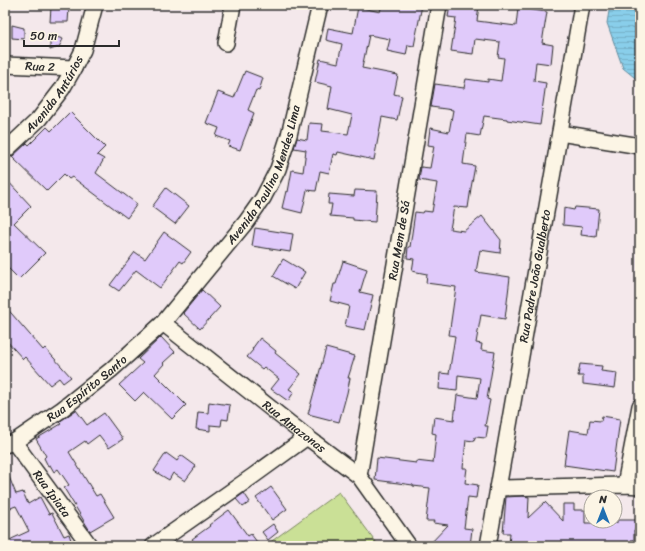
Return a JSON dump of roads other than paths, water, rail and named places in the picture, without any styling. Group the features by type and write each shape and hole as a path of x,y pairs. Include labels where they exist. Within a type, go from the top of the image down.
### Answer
{"street":[{"name":"Avenida Antúrios","path":"5,151 39,119 62,89 83,50 95,5"},
{"path":"226,43 233,5"},
{"name":"Avenida Paulino Mendes Lima","path":"163,323 246,222 263,198 278,169 289,135 320,5"},
{"name":"Rua Mem de Sá","path":"359,476 439,5"},
{"name":"Rua Padre João Gualberto","path":"488,546 582,5"},
{"name":"Rua 2","path":"5,66 74,68"},
{"path":"560,133 640,146"},
{"name":"Rua Amazonas","path":"163,323 307,437 359,476 408,546"},
{"name":"Rua Espírito Santo","path":"10,444 61,410 112,370 163,323"},
{"path":"625,485 640,406"},
{"path":"153,546 307,437"},
{"name":"Rua Ipiata","path":"10,444 90,546"},
{"path":"498,488 625,485 640,486"}],"water":[{"path":"610,5 640,5 640,82 623,68 607,23"}]}
